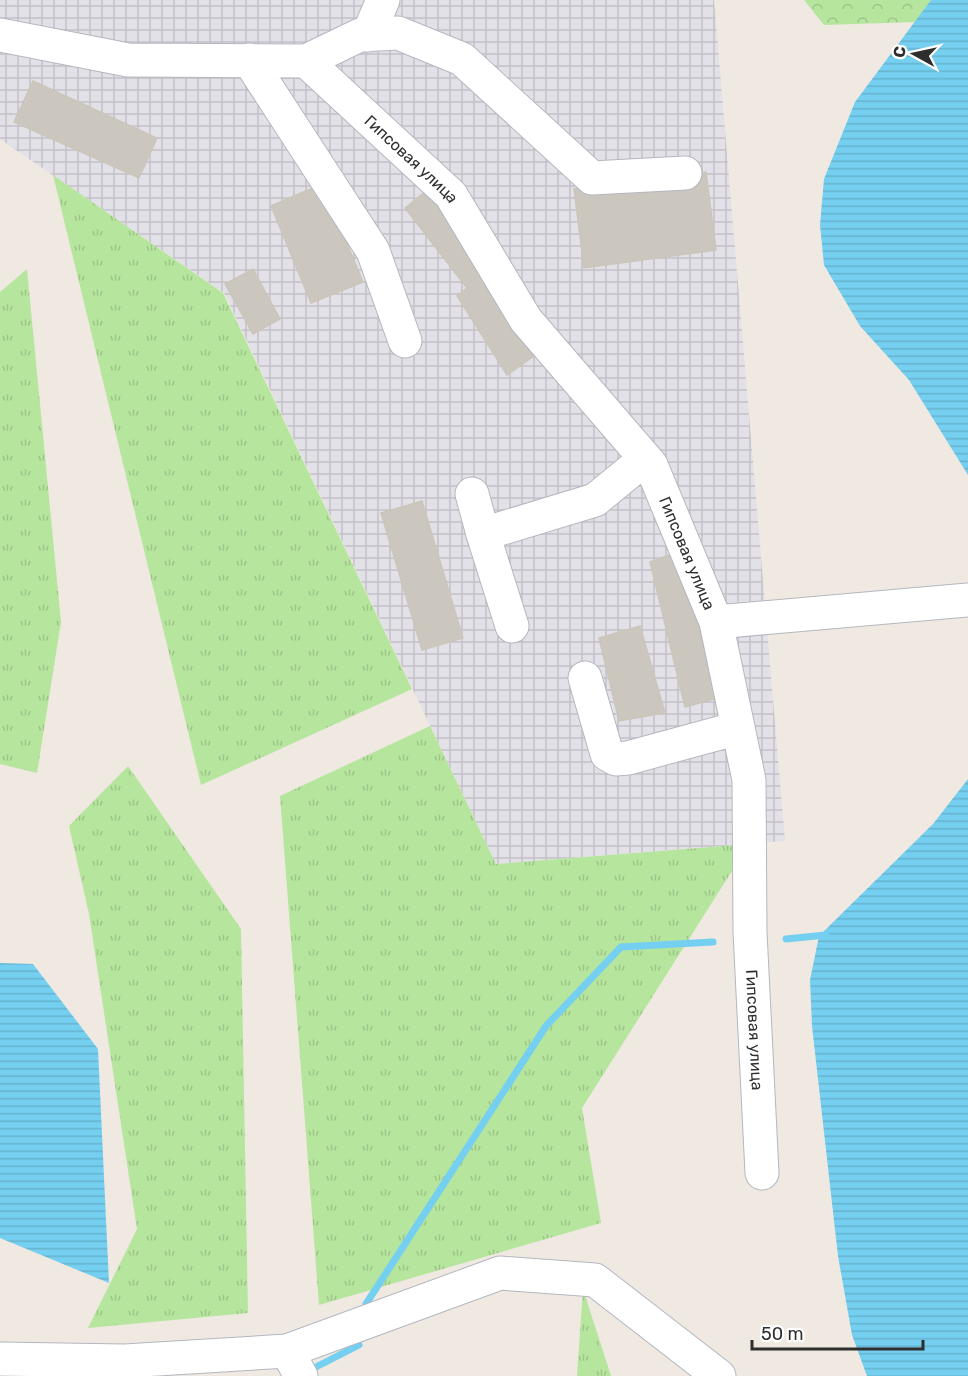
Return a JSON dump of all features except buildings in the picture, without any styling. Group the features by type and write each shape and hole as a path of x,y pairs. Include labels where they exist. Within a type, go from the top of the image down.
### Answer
{"street":[{"path":"368,35 383,0"},
{"path":"0,35 128,60 306,61 360,35 398,33 462,59 592,178 685,173"},
{"path":"249,60 373,251 405,341"},
{"name":"Гипсовая улица","path":"306,61 452,195 526,320 651,465 716,622 749,780 750,932 762,1173"},
{"path":"483,534 595,500 645,459"},
{"path":"472,494 512,626"},
{"path":"716,622 968,600"},
{"path":"585,678 608,754 616,759 628,758 738,728"},
{"path":"0,1359 294,1363 500,1273 595,1280 719,1376"}],"shaded area":[{"path":"0,0 714,0 785,841 496,864 224,293 0,139"}],"green space":[{"path":"804,0 931,0 916,22 824,25"},
{"path":"53,175 223,293 412,689 201,785"},
{"path":"27,269 61,622 37,773 0,764 0,292"},
{"path":"430,726 496,864 749,844 582,1108 601,1223 319,1305 280,796"},
{"path":"128,766 241,929 248,1313 88,1328 137,1229 89,914 69,826"},
{"path":"583,1289 611,1376 577,1376"}],"water":[{"path":"931,0 968,0 968,475 909,380 860,326 824,265 820,225 824,179 855,102"},
{"path":"968,779 968,1376 867,1376 852,1335 838,1256 812,1026 810,980 819,936 933,824"},
{"path":"0,963 33,964 98,1049 109,1283 0,1238"}],"waterway":[{"path":"786,939 826,935"},
{"path":"366,1304 546,1026 621,947 713,942"},
{"path":"310,1370 359,1345"}]}
